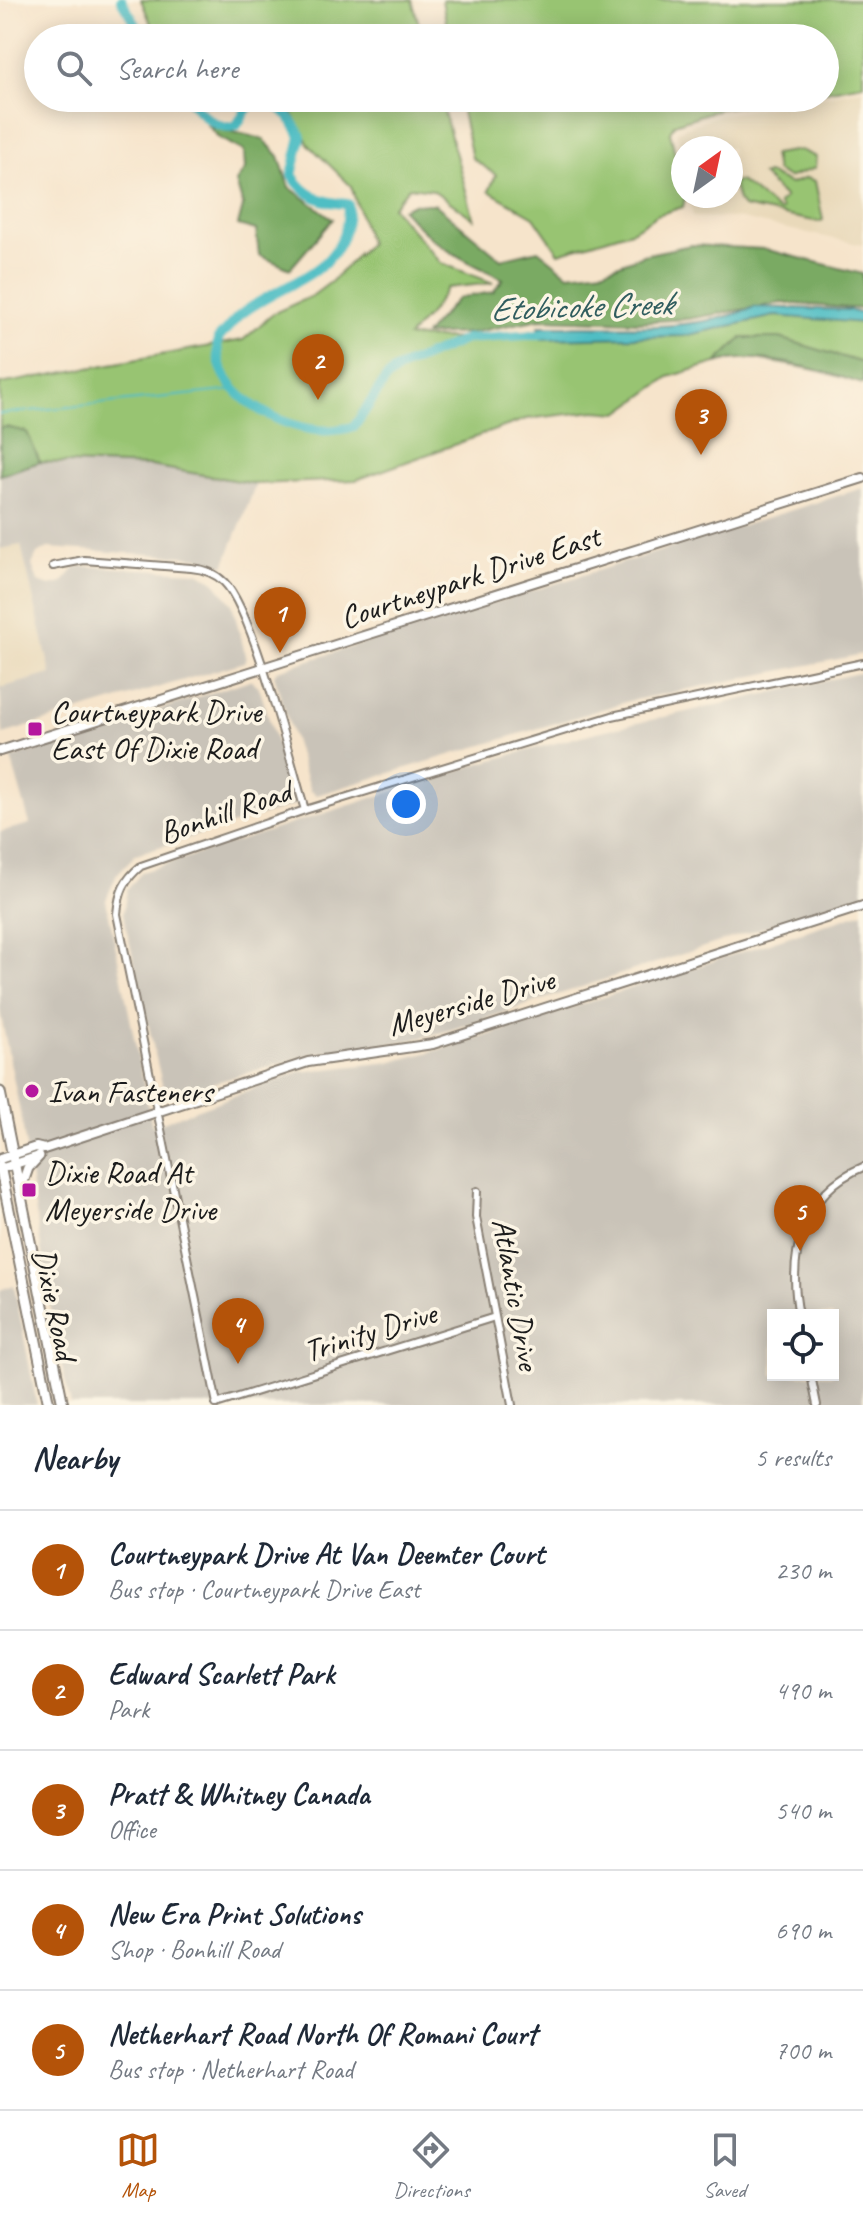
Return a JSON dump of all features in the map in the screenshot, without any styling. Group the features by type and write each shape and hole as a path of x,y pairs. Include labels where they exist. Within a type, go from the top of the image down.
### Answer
{"main road":[{"name":"Dixie Road","path":"0,1092 63,1405"},
{"path":"20,1192 28,1168 42,1153"},
{"name":"Dixie Road","path":"0,1168 49,1405"}],"street":[{"name":"Courtneypark Drive East","path":"0,751 863,478"},
{"path":"53,566 84,560 191,568 214,574 224,581 237,601 262,669 305,810"},
{"name":"Bonhill Road","path":"215,1404 117,914 122,886 141,866 305,810 612,716 863,663"},
{"name":"Meyerside Drive","path":"0,1159 42,1153 157,1110 308,1062 434,1044 863,906"},
{"name":"Meyerside Drive","path":"0,1168 14,1159"},
{"path":"798,1309 793,1272 801,1231 809,1212 839,1181 863,1167"},
{"name":"Atlantic Drive","path":"477,1191 476,1217 512,1405"},
{"name":"Trinity Drive","path":"215,1404 495,1317"},
{"path":"812,1381 817,1405"}],"shaded area":[{"path":"863,89 863,245 737,218 693,217 691,208 743,208 743,136 678,136 677,131 717,116 739,112 839,112 839,93"},
{"path":"40,462 151,466 256,484 224,566 196,557 48,548 37,554 32,565 38,582 50,586 62,583 75,568 81,566 197,572 212,579 232,604 246,657 244,662 3,734 0,688 51,674 21,545 0,549 0,475"},
{"path":"863,488 863,654 629,701 317,795 310,791 274,675 278,670"},
{"path":"21,545 51,674 0,688 0,549"},
{"path":"863,672 863,895 447,1031 407,1041 312,1054 169,1096 164,1093 123,913 127,890 142,872 481,763 593,733"},
{"path":"250,680 259,687 296,805 136,854 117,874 106,900 152,1126 299,1072 391,1062 461,1044 863,912 863,1405 71,1405 55,1338 22,1122 0,1011 0,832 30,824 11,758"},
{"path":"14,1285 37,1405 0,1405 0,1290"}],"green space":[{"path":"141,0 412,0 419,24 151,24"},
{"path":"442,0 863,0 863,84 839,88 839,24 446,24"},
{"path":"292,112 444,112 474,219 433,190 409,187 392,207 441,263 493,283 447,288 431,312 408,337 466,339 516,333 672,333 759,314 863,319 863,384 822,371 739,356 669,377 619,413 595,411 526,419 356,480 256,484 151,466 40,462 0,475 0,384 243,340 274,313 312,296 332,281 369,243 351,186 309,145"},
{"path":"462,112 710,112 674,124 670,132 671,208 680,208 657,215 634,230 559,253 534,217 489,191 496,175 472,158"},
{"path":"208,126 263,139 279,156 289,187 333,219 290,269 259,255 256,230 238,225 243,206 236,182 245,169 244,151 219,138"},
{"path":"800,150 816,157 815,168 788,178 776,171 773,154"},
{"path":"769,174 790,184 806,178 815,181 823,220 819,222 743,207 743,183 779,211 782,209 778,204 785,198 762,175"},
{"path":"414,204 435,204 501,259 538,250 568,274 604,270 643,255 691,245 764,249 863,274 863,309 781,303 688,319 639,322 540,319 470,333 425,335 458,298 493,292 503,279 460,257 426,234 402,209"},
{"path":"742,338 780,338 863,363 863,384 771,360 716,363"},
{"path":"0,428 27,432 40,462 0,475"}],"water":[{"name":"Etobicoke Creek","path":"755,307 849,310 863,314 863,323 775,316 684,336 542,339 539,326 676,325 729,316"}],"waterway":[{"name":"Etobicoke Creek","path":"121,0 136,24"},
{"name":"Etobicoke Creek","path":"201,112 215,123 229,127 236,126 245,112"},
{"name":"Etobicoke Creek","path":"284,112 301,137 292,175 303,189 316,197 348,204 346,227 338,246 327,260 313,272 244,312 218,339 218,358 224,374 248,402 264,413 300,427 317,430 354,427 386,379 397,369 466,339 554,333"},
{"path":"0,414 235,390"}],"place":[{"name":"Edward Scarlett Park","path":"318,400"},
{"name":"Pratt & Whitney Canada","path":"701,455"},
{"name":"Courtneypark Drive At Van Deemter Court","path":"280,653"},
{"name":"Courtneypark Drive East Of Dixie Road","path":"35,729"},
{"name":"Ivan Fasteners","path":"32,1091"},
{"name":"Dixie Road At Meyerside Drive","path":"29,1190"},
{"name":"Netherhart Road North Of Romani Court","path":"800,1251"},
{"name":"New Era Print Solutions","path":"238,1364"}]}
